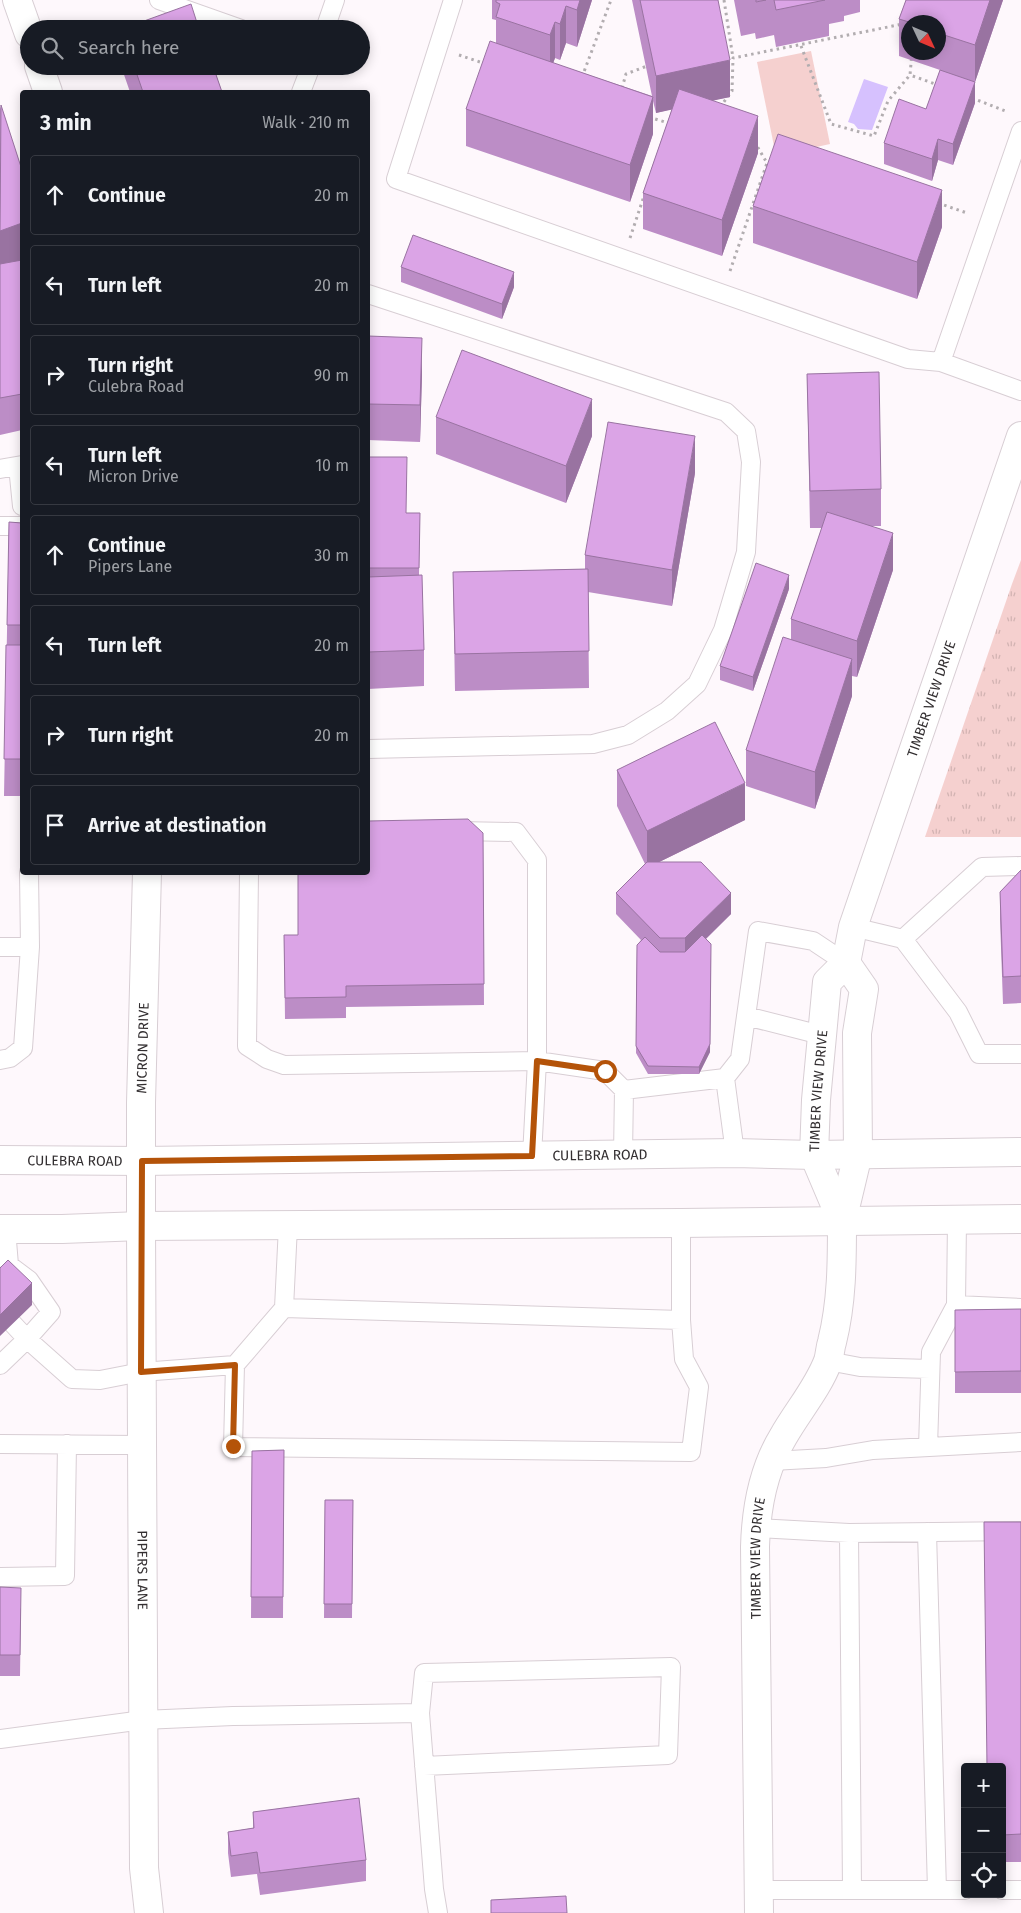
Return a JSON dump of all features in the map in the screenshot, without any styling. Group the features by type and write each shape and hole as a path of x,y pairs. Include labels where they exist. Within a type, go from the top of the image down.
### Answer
{"street":[{"path":"18,0 24,20"},
{"path":"42,75 47,90"},
{"name":"TIMBER VIEW DRIVE","path":"842,1220 814,1155 816,1100 827,982 846,963 853,927 1021,436"},
{"name":"MICRON DRIVE","path":"141,1226 141,1103 147,875"},
{"name":"TIMBER VIEW DRIVE","path":"759,1901 756,1528 761,1493 772,1461 782,1439 828,1361 836,1327 842,1276 842,1220 858,1154 857,1033 864,988 846,963"},
{"name":"CULEBRA ROAD","path":"0,1160 142,1161 735,1153 814,1155 1021,1152"},
{"path":"3,1229 141,1226 1021,1219"},
{"name":"PIPERS LANE","path":"141,1226 144,1868 149,1913"}],"lane":[{"path":"159,0 216,20"},
{"path":"328,20 335,0"},
{"path":"453,0 396,179 908,359 942,362 1021,391"},
{"path":"302,90 308,75"},
{"path":"942,362 1021,131"},
{"path":"370,295 726,412 746,431 751,462 746,552 722,630 697,684 667,711 628,735 593,744 370,749"},
{"path":"0,469 20,465"},
{"path":"0,526 20,526"},
{"path":"437,830 516,832 537,860 537,1061 532,1156"},
{"path":"902,939 982,867 1021,866"},
{"path":"0,1060 10,1058 23,1048 30,947 29,875"},
{"path":"249,875 247,1046 267,1059 284,1065 537,1061 605,1071 624,1090 623,1155"},
{"path":"853,927 902,939 958,1012 979,1054 1021,1054"},
{"path":"624,1090 725,1078 740,1059 758,931 813,941 846,963"},
{"path":"0,947 30,947"},
{"path":"746,1016 821,1035"},
{"path":"725,1078 735,1153"},
{"path":"928,1447 931,1352 956,1305 956,1220"},
{"path":"288,1226 284,1308 235,1365 233,1446 690,1452 699,1387 684,1358 681,1320 680,1223"},
{"path":"0,1365 51,1312 29,1280 7,1274 8,1265 3,1229"},
{"path":"956,1305 1021,1308"},
{"path":"284,1308 681,1320"},
{"path":"13,1324 72,1379 100,1380 141,1372 235,1365"},
{"path":"828,1361 860,1366 930,1369"},
{"path":"772,1461 826,1458 873,1450 1021,1442"},
{"path":"0,1444 142,1445"},
{"path":"0,1577 65,1576 67,1444"},
{"path":"756,1528 849,1533 1021,1531"},
{"path":"927,1532 937,1890"},
{"path":"849,1533 852,1890"},
{"path":"424,1766 668,1755 671,1667 424,1673 420,1713 424,1766 434,1889 438,1913"},
{"path":"0,1739 143,1720 233,1716 420,1713"},
{"path":"759,1901 852,1890 961,1890"},
{"path":"1006,1890 1021,1890"}],"path":[{"path":"579,84 611,0"},
{"path":"716,111 732,90 733,58 724,0"},
{"path":"733,58 901,25"},
{"path":"801,46 831,124 874,136 888,100 910,75 911,60"},
{"path":"438,48 493,66"},
{"path":"621,90 626,74 647,66"},
{"path":"910,75 947,89"},
{"path":"966,96 1012,113"},
{"path":"642,114 668,123 676,122"},
{"path":"665,132 668,123"},
{"path":"722,294 767,163 752,138"},
{"path":"767,163 775,163"},
{"path":"623,259 644,195"},
{"path":"936,202 990,221"}],"green space":[{"path":"811,51 830,144 776,156 757,62"},
{"path":"1021,560 1021,837 925,837 1012,584"}],"shaded area":[{"path":"864,79 888,87 872,130 858,129 854,124 848,122"}],"building":[{"path":"496,0 580,0 577,10 566,6 560,24 555,22 550,35 496,17 500,4"},
{"path":"640,0 718,0 730,60 656,76"},
{"path":"774,0 825,0 776,10"},
{"path":"906,0 990,0 975,45 946,36 946,15 901,15 901,20 899,19"},
{"path":"191,4 196,20 147,20"},
{"path":"490,41 653,97 630,165 466,109"},
{"path":"940,70 975,82 953,144 938,139 932,159 884,143 899,99 926,109"},
{"path":"137,75 216,75 221,90 142,90"},
{"path":"679,89 758,116 722,220 643,193"},
{"path":"1,105 20,164 20,224 0,231"},
{"path":"778,134 942,190 917,262 753,206"},
{"path":"413,235 514,272 502,304 401,267"},
{"path":"20,260 20,394 0,398 0,264"},
{"path":"370,336 422,338 420,405 370,404"},
{"path":"462,350 592,399 566,466 436,417"},
{"path":"879,372 881,489 810,491 807,374"},
{"path":"608,422 695,436 672,570 585,555"},
{"path":"370,457 407,457 406,513 420,513 419,568 370,568"},
{"path":"827,512 893,533 857,641 791,619"},
{"path":"9,522 20,523 20,625 7,625"},
{"path":"756,563 789,575 753,677 720,666"},
{"path":"588,569 589,651 455,654 453,572"},
{"path":"422,575 424,650 370,652 370,577"},
{"path":"783,637 852,659 815,772 746,750"},
{"path":"6,645 20,645 20,759 4,759"},
{"path":"715,722 745,783 647,831 617,770"},
{"path":"468,819 483,833 484,984 346,986 346,997 285,998 284,935 298,935 298,875 370,875 370,821"},
{"path":"647,862 701,862 731,893 685,938 660,938 616,893"},
{"path":"1021,870 1021,976 1003,977 1000,892"},
{"path":"702,935 711,944 710,1044 699,1067 648,1066 636,1046 637,945 645,937 660,952 685,952"},
{"path":"8,1260 32,1283 0,1315 0,1268"},
{"path":"1021,1309 1021,1371 955,1372 955,1310"},
{"path":"284,1450 283,1597 251,1597 252,1451"},
{"path":"325,1500 353,1500 352,1604 324,1604"},
{"path":"984,1522 1021,1522 1021,1834 1006,1835 1006,1763 987,1763"},
{"path":"0,1587 21,1588 20,1655 0,1655"},
{"path":"359,1798 366,1860 260,1873 257,1852 231,1856 228,1832 254,1828 253,1812"},
{"path":"566,1896 567,1913 491,1913 491,1900"}],"route":[{"path":"233,1446 235,1365 141,1372 142,1161 532,1156 537,1061 605,1071"}]}
